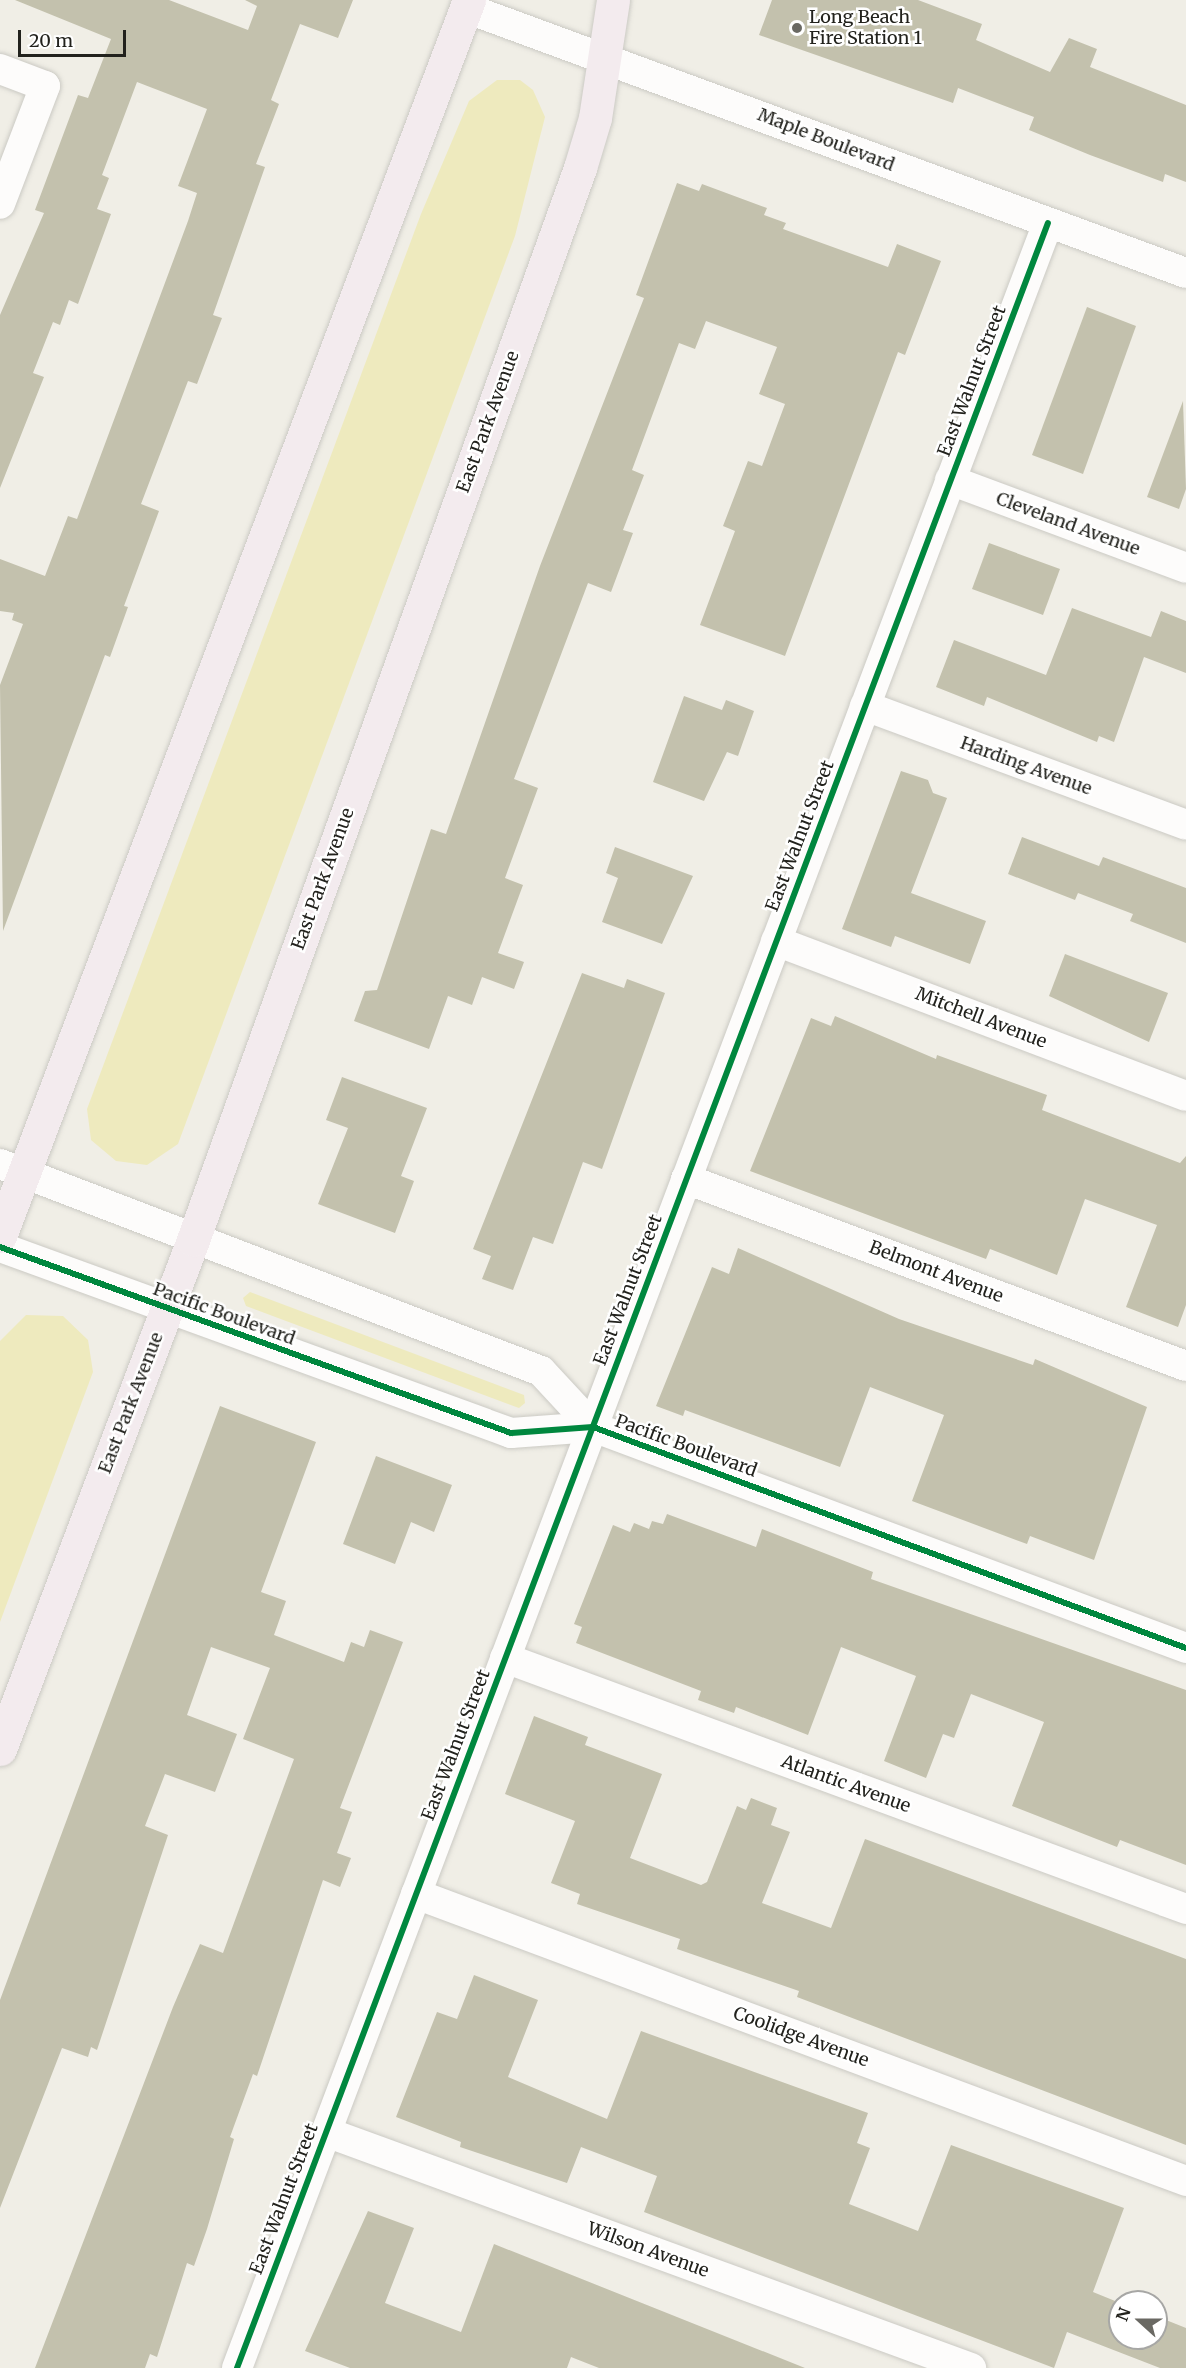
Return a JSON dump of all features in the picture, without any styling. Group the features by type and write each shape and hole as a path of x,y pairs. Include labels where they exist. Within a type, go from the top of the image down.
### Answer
{"highway":[{"name":"East Park Avenue","path":"0,1749 193,1240 576,179 606,56 613,0"},
{"path":"0,1236 11,1168 468,4"}],"street":[{"name":"Maple Boulevard","path":"468,4 1186,273"},
{"path":"0,69 45,86 0,204"},
{"name":"East Walnut Street","path":"237,2368 1048,223"},
{"name":"Cleveland Avenue","path":"950,480 1186,568"},
{"name":"Harding Avenue","path":"865,706 1186,825"},
{"name":"Mitchell Avenue","path":"776,941 1186,1096"},
{"name":"Pacific Boulevard","path":"11,1168 193,1240 541,1371 593,1427"},
{"name":"Belmont Avenue","path":"686,1179 1186,1366"},
{"name":"Pacific Boulevard","path":"0,1247 511,1433 593,1427 1186,1648"},
{"name":"Atlantic Avenue","path":"505,1658 1186,1910"},
{"name":"Coolidge Avenue","path":"416,1894 1186,2181"},
{"name":"Wilson Avenue","path":"326,2132 971,2368"}],"shaded area":[{"path":"497,80 520,80 533,90 545,117 515,236 178,1144 147,1165 116,1161 91,1140 87,1109 421,214 469,101"},
{"path":"250,1292 524,1395 525,1403 519,1408 246,1306 243,1298"},
{"path":"26,1315 63,1316 88,1340 93,1372 0,1622 0,1341"}],"building":[{"path":"15,0 169,0 248,30 257,6 245,0 353,0 338,38 300,24 271,100 279,104 256,164 265,167 213,315 222,318 197,384 188,381 141,504 159,511 124,606 128,607 110,657 105,655 3,931 0,685 23,624 12,620 14,613 0,611 0,559 45,576 68,516 77,519 197,193 178,186 207,109 137,82 102,175 109,178 97,209 111,214 78,304 69,300 60,325 53,322 33,373 44,377 0,488 0,315 44,213 35,210 78,95 88,98 111,39"},
{"path":"772,0 918,0 982,24 976,40 1050,72 1069,38 1097,49 1090,67 1186,105 1186,182 1165,174 1163,182 1029,130 1034,117 958,88 953,103 759,35"},
{"path":"677,183 699,191 702,184 767,208 764,215 786,223 783,229 888,267 897,244 941,261 905,355 898,352 785,656 700,625 735,531 723,526 748,461 762,466 785,404 759,394 777,347 706,321 695,349 679,343 632,470 644,475 623,530 633,533 611,592 588,583 514,779 538,788 505,878 523,885 498,953 524,962 514,989 482,977 472,1005 448,996 429,1049 354,1021 365,991 377,990 431,829 446,834 540,566 644,298 636,295"},
{"path":"1087,307 1136,326 1083,474 1032,455"},
{"path":"1183,401 1186,489 1179,509 1147,497"},
{"path":"989,543 1060,569 1043,615 972,589"},
{"path":"1072,608 1151,637 1161,611 1186,621 1186,673 1144,657 1114,742 1099,736 1097,742 987,697 984,706 936,687 954,640 1046,675"},
{"path":"684,696 722,710 726,700 754,711 738,756 727,752 704,801 653,782"},
{"path":"901,771 928,780 933,793 947,798 911,893 986,921 970,964 895,936 891,947 842,929"},
{"path":"1022,837 1099,866 1103,857 1186,888 1186,943 1130,921 1133,914 1078,893 1075,900 1008,874"},
{"path":"615,847 693,876 662,944 602,922 618,878 606,873"},
{"path":"1065,954 1168,993 1149,1042 1049,996"},
{"path":"582,973 624,988 627,979 665,993 602,1169 583,1162 553,1244 533,1237 513,1290 482,1279 491,1256 473,1249"},
{"path":"835,1016 936,1059 937,1055 1047,1095 1042,1110 1180,1163 1186,1156 1186,1305 1178,1327 1126,1307 1157,1225 1085,1199 1057,1275 990,1249 986,1259 750,1171 811,1018 831,1026"},
{"path":"342,1077 427,1108 401,1176 414,1181 395,1233 318,1204 348,1128 326,1120"},
{"path":"738,1248 899,1319 1033,1365 1035,1359 1147,1407 1094,1560 1030,1536 1027,1544 912,1501 944,1415 870,1387 840,1467 685,1410 683,1416 656,1406 712,1267 729,1274"},
{"path":"220,1406 316,1442 261,1592 286,1601 274,1635 344,1662 351,1642 364,1647 370,1630 403,1642 340,1808 352,1812 337,1853 351,1858 340,1887 323,1880 257,2076 253,2074 230,2137 234,2139 207,2229 194,2266 187,2263 157,2357 150,2354 145,2368 35,2368 173,2007 200,1944 223,1953 294,1759 243,1739 270,1668 211,1647 187,1715 237,1734 215,1792 165,1774 145,1826 168,1835 97,2050 91,2047 88,2057 62,2048 0,2208 0,2000"},
{"path":"376,1456 452,1485 434,1532 411,1522 395,1564 343,1544"},
{"path":"667,1514 756,1547 762,1529 873,1572 871,1579 1186,1690 1186,1865 1120,1840 1117,1847 1012,1806 1044,1722 971,1694 954,1738 943,1734 926,1778 884,1761 916,1676 841,1647 808,1735 736,1707 734,1713 698,1700 701,1691 576,1643 582,1627 574,1624 613,1525 630,1532 634,1523 649,1529 652,1521 663,1524"},
{"path":"534,1716 588,1737 585,1745 662,1774 630,1858 701,1885 707,1882 737,1806 746,1810 751,1798 777,1808 771,1825 790,1832 762,1903 831,1928 865,1839 1186,1959 1186,2145 797,1997 799,1991 677,1949 680,1939 577,1904 580,1894 551,1883 575,1821 505,1794"},
{"path":"474,1975 538,2000 508,2077 607,2119 641,2031 868,2113 857,2143 870,2148 849,2204 918,2231 951,2145 1124,2208 1093,2292 1108,2298 1108,2348 1067,2332 1054,2368 644,2212 657,2176 581,2147 567,2183 460,2147 461,2142 396,2117 437,2012 457,2019"},
{"path":"368,2211 414,2228 385,2303 461,2332 494,2244 805,2368 599,2368 571,2357 567,2368 350,2368 305,2351"},
{"path":"1168,2321 1186,2328 1186,2368 1160,2368 1114,2350 1168,2350"}],"cycle path":[{"path":"237,2368 1048,223"},
{"path":"0,1247 511,1433 593,1427 1186,1648"}],"place":[{"name":"Long Beach Fire Station 1","path":"797,28"}]}
